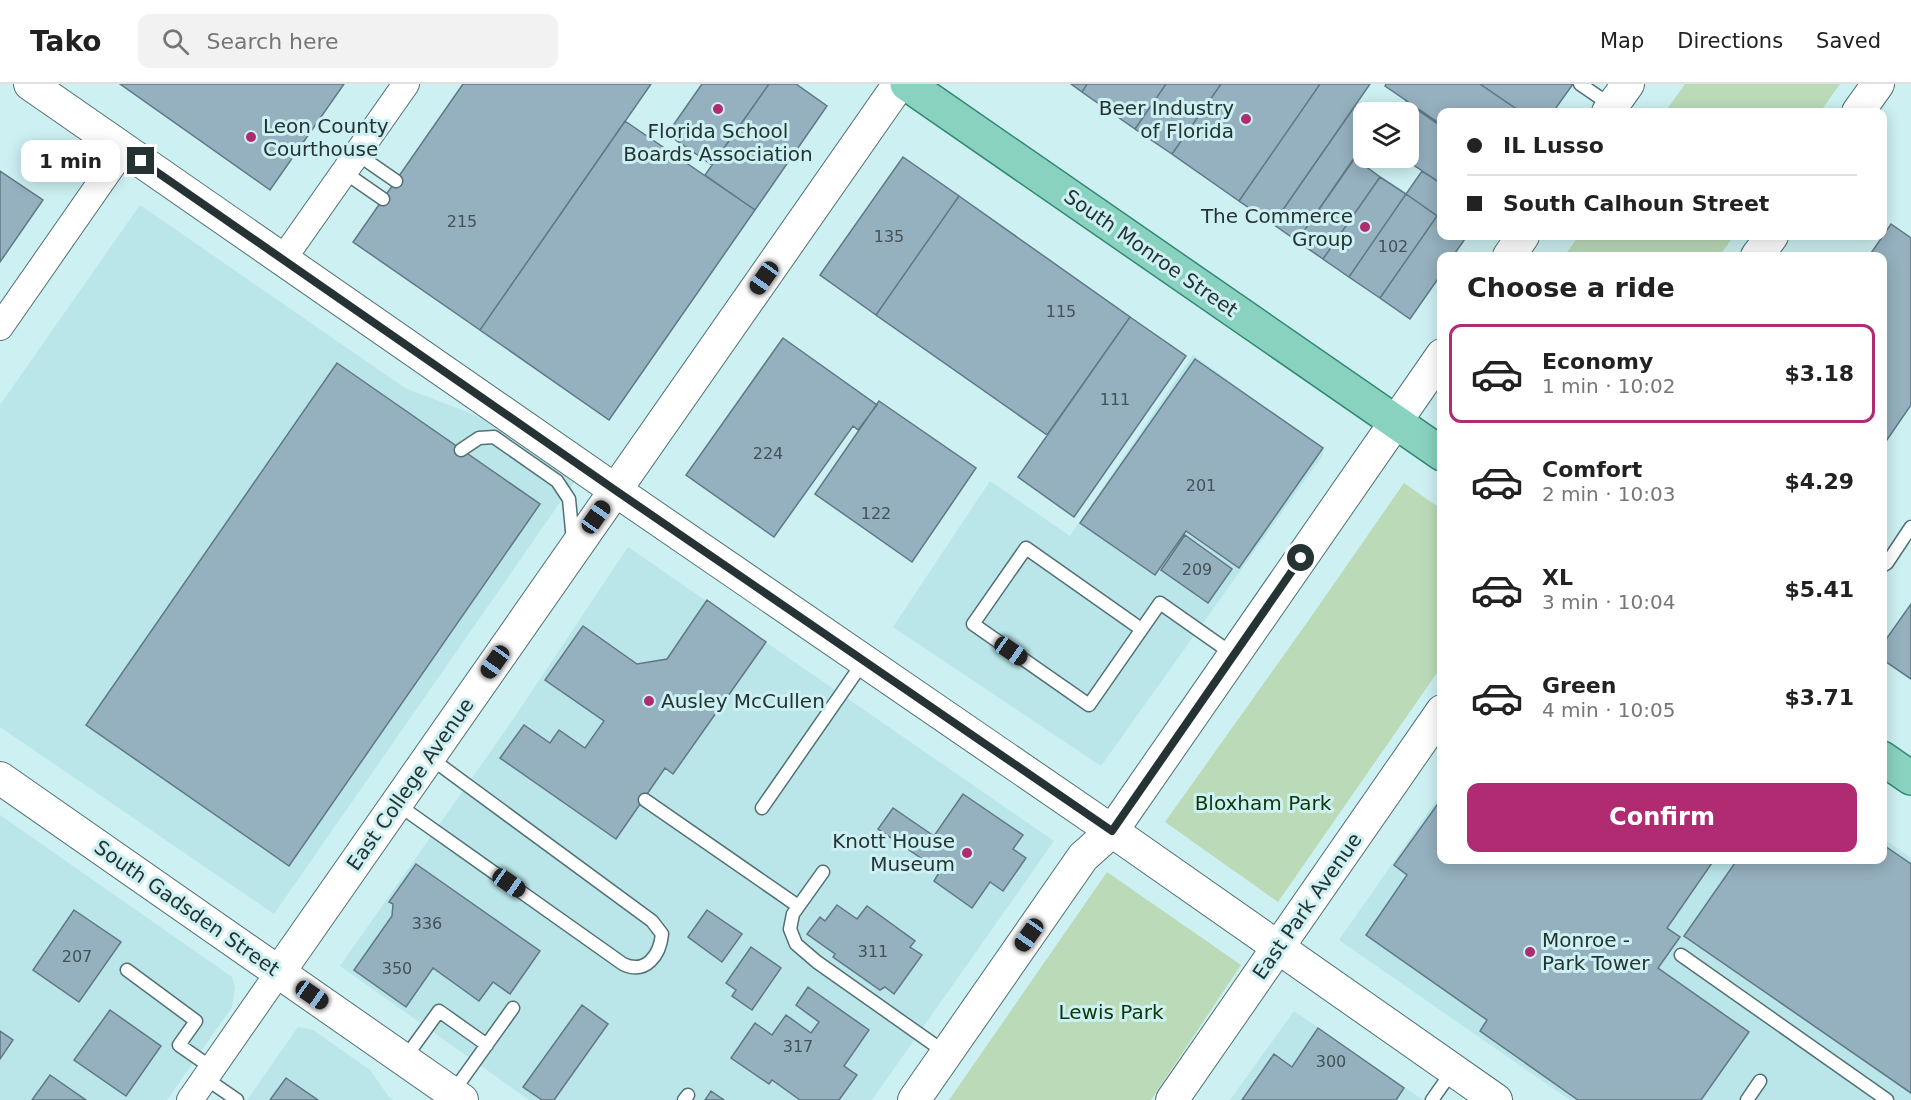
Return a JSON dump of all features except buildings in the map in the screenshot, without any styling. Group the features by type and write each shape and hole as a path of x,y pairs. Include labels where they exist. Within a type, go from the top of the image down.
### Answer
{"main road":[{"name":"South Monroe Street","path":"907,84 1437,451"},
{"path":"1887,761 1911,778"}],"street":[{"path":"30,84 1112,831 1496,1100"},
{"path":"283,259 406,84"},
{"name":"East College Avenue","path":"190,1100 899,84"},
{"path":"1861,108 1878,84"},
{"path":"0,327 124,149"},
{"path":"914,1100 1083,856 1112,831 1437,362"},
{"name":"East Park Avenue","path":"1181,1094 1278,948 1437,718"},
{"name":"South Gadsden Street","path":"0,778 447,1092"}],"lane":[{"path":"1580,84 1616,101"},
{"path":"350,163 396,181"},
{"path":"350,163 383,199"},
{"path":"461,450 479,438 494,437 557,480 569,499 574,548"},
{"path":"1887,563 1911,527"},
{"path":"1141,629 1026,548 973,624 1089,705 1160,603 1234,655"},
{"path":"762,808 864,661"},
{"path":"396,804 623,964 631,968 655,958 661,946 662,934 652,921 429,757"},
{"path":"645,800 798,906"},
{"path":"823,872 793,914 790,929 796,944 817,962 947,1054"},
{"path":"1681,955 1887,1100"},
{"path":"127,970 196,1021 179,1046 237,1100"},
{"path":"447,1092 487,1045 513,1008"},
{"path":"404,1060 440,1011 487,1045"},
{"path":"1432,1100 1453,1070"},
{"path":"1747,1100 1760,1081"}],"shaded area":[{"path":"140,205 405,388 498,424 577,478 274,914 0,727 0,405"},
{"path":"1193,355 1323,449 1323,455 1101,766 893,627 990,481 1070,536"},
{"path":"628,547 1054,841 872,1100 529,1100 340,966 512,721"},
{"path":"1437,800 1437,864 1887,864 1887,841 1911,858 1911,1100 1570,1100 1339,940"},
{"path":"0,815 232,977 235,988 232,1007 167,1100 0,1100"},
{"path":"1294,1011 1423,1100 1230,1100"},
{"path":"298,1027 313,1030 370,1070 393,1100 247,1100"}],"green space":[{"path":"1685,84 1840,84 1823,108 1668,108"},
{"path":"1576,240 1731,240 1722,252 1567,252"},
{"name":"Bloxham Park","path":"1404,483 1437,506 1437,673 1278,902 1165,822"},
{"name":"Lewis Park","path":"1107,872 1241,965 1151,1100 949,1100"}],"place":[{"name":"Florida School Boards Association","path":"718,109"},
{"name":"Beer Industry of Florida","path":"1246,119"},
{"name":"Leon County Courthouse","path":"251,137"},
{"name":"The Commerce Group","path":"1365,227"},
{"name":"Ausley McCullen","path":"649,701"},
{"name":"Knott House Museum","path":"967,853"},
{"name":"Monroe - Park Tower","path":"1530,952"}],"route":[{"path":"141,161 1112,831 1301,558"}]}
